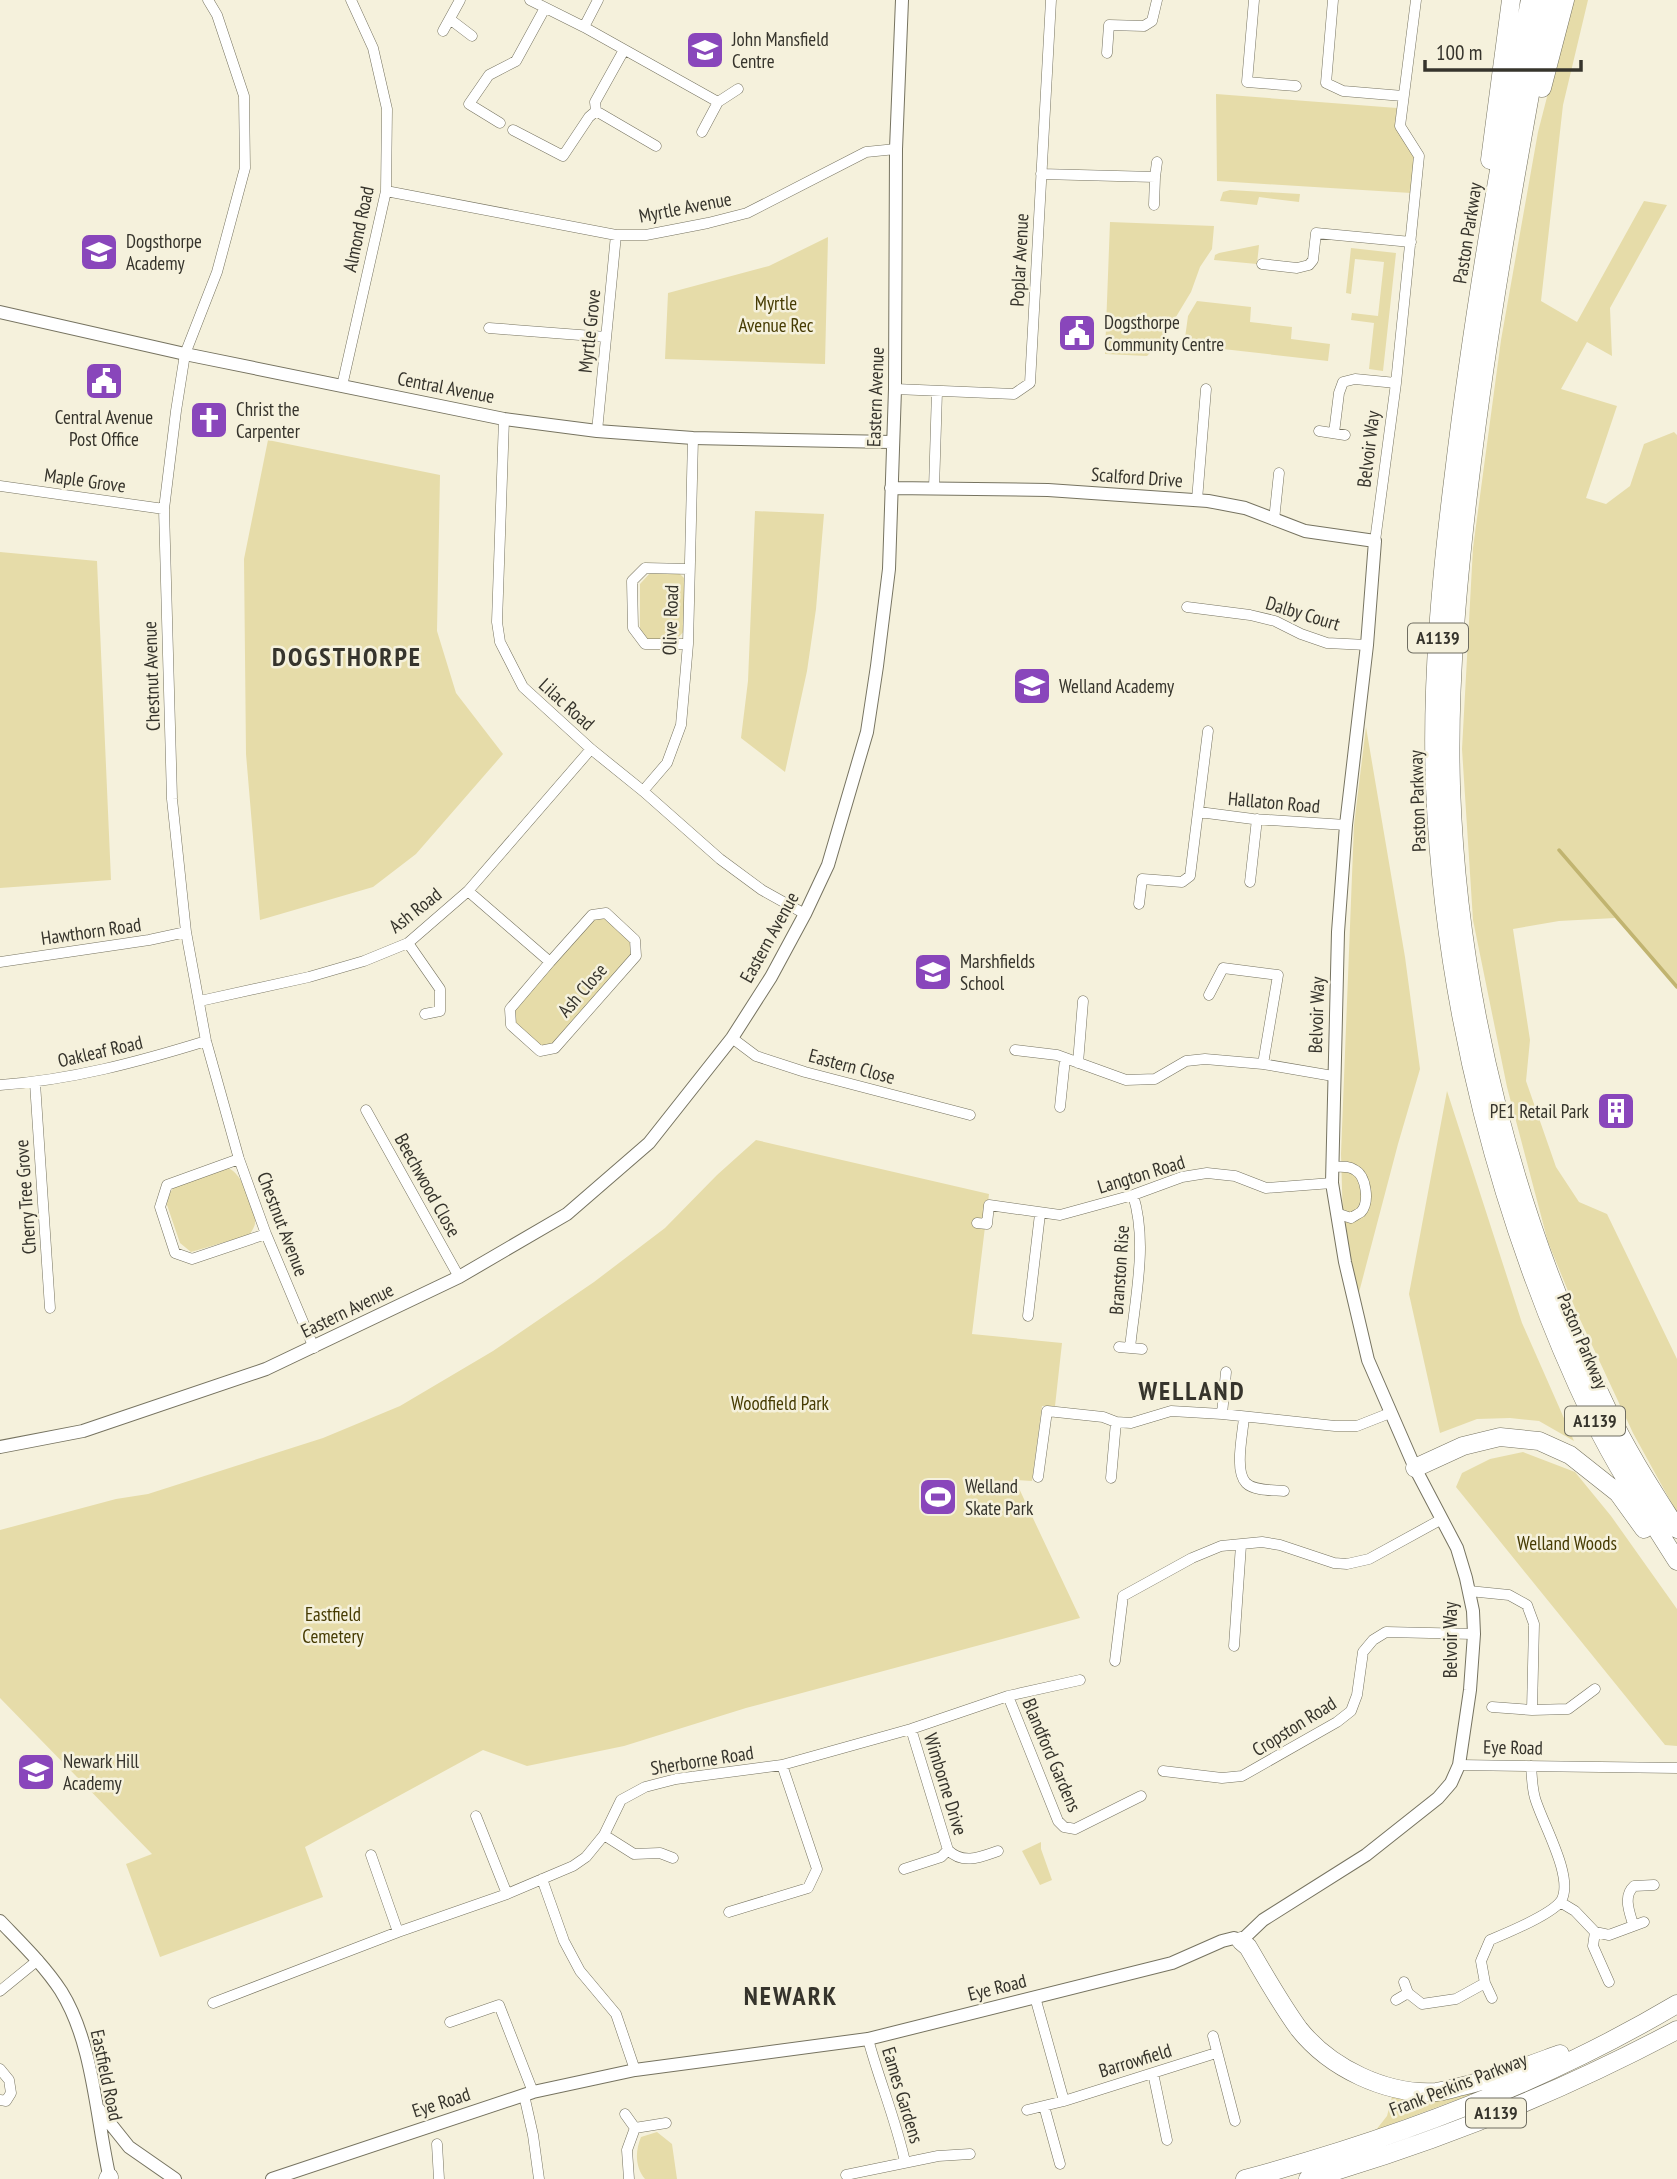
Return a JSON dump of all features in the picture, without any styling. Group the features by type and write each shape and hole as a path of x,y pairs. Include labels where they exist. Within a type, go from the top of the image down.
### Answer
{"highway":[{"name":"A1139","path":"1498,221 1490,152 1511,0"},
{"name":"Paston Parkway","path":"1530,0 1498,221 1454,631 1451,785 1461,908 1483,1044 1498,1111 1541,1251 1578,1345 1611,1417 1677,1529"},
{"name":"Paston Parkway","path":"1547,0 1498,221 1459,433 1444,557 1436,692 1435,786 1445,910 1452,965 1484,1115 1526,1256 1563,1352 1596,1424 1677,1561"},
{"name":"A1139","path":"1498,221 1565,0"},
{"path":"1415,1468 1463,1446 1500,1437 1539,1441 1570,1455 1618,1493 1677,1574"},
{"path":"1241,1941 1248,1947 1299,2029 1318,2049 1345,2068 1397,2089 1437,2092 1489,2080 1575,2048 1605,2044"},
{"name":"Frank Perkins Parkway","path":"1245,2179 1356,2146 1511,2087 1605,2044 1677,2004"},
{"name":"Frank Perkins Parkway","path":"1308,2179 1359,2164 1520,2104 1628,2056 1677,2029"}],"street":[{"name":"Chestnut Avenue","path":"208,0 216,15 244,96 245,168 217,272 185,354 164,509 172,799 186,932 206,1041 239,1159 265,1234 314,1348"},
{"name":"Almond Road","path":"342,386 386,191 387,109 373,48 351,0"},
{"path":"443,31 460,0"},
{"path":"530,0 718,102"},
{"path":"584,27 598,0"},
{"name":"Eastern Avenue","path":"0,1447 82,1431 232,1382 314,1348 459,1277 567,1214 649,1143 732,1038 771,977 806,914 828,865 867,732 889,569 895,389 896,149 902,0"},
{"name":"Poplar Avenue","path":"895,389 1014,394 1030,383 1051,0"},
{"path":"1107,53 1109,25 1155,25 1157,0"},
{"path":"1254,0 1247,82 1296,86"},
{"path":"1333,0 1325,83 1343,91 1404,96"},
{"name":"Belvoir Way","path":"1416,0 1400,126 1419,156 1346,825 1338,941 1332,1182 1345,1262 1366,1355 1415,1468 1457,1548 1469,1591 1474,1634 1470,1690 1458,1765"},
{"path":"500,123 469,104 489,75 516,61 545,9"},
{"path":"451,20 472,36"},
{"path":"596,111 595,102 624,50"},
{"path":"702,132 718,102 738,89"},
{"path":"513,130 564,156 589,117 596,111"},
{"path":"596,111 656,146"},
{"name":"Myrtle Avenue","path":"386,191 616,235 646,235 747,213 866,152 896,149"},
{"path":"1154,205 1157,162"},
{"path":"1041,174 1156,177"},
{"path":"1262,264 1297,268 1309,265 1313,260 1316,233 1411,242"},
{"name":"Myrtle Grove","path":"597,430 616,235"},
{"name":"Central Avenue","path":"0,312 185,354 504,418 597,430 693,438 892,442"},
{"path":"489,328 606,337"},
{"path":"1318,431 1340,434 1339,393 1343,382 1354,379 1396,383"},
{"path":"1197,500 1206,390"},
{"path":"934,489 937,391"},
{"name":"Lilac Road","path":"504,418 497,622 500,642 510,666 523,687 720,859 762,890 806,914"},
{"name":"Olive Road","path":"643,791 667,763 679,734 688,644 693,438"},
{"path":"1273,520 1279,473"},
{"name":"Maple Grove","path":"0,486 164,509"},
{"name":"Scalford Drive","path":"891,488 1048,490 1197,500 1244,508 1305,531 1376,541"},
{"path":"688,644 645,644 633,628 632,581 645,568 689,569"},
{"name":"Dalby Court","path":"1187,607 1275,621 1327,643 1367,645"},
{"name":"Hallaton Road","path":"1139,904 1142,879 1182,882 1190,876 1208,732"},
{"name":"Ash Road","path":"200,1001 309,977 364,961 408,943 468,891 591,749"},
{"name":"Hallaton Road","path":"1199,812 1346,825"},
{"path":"1250,882 1257,819"},
{"path":"468,891 550,962"},
{"name":"Ash Close","path":"606,913 635,940 636,956 555,1048 540,1051 511,1025 510,1009 550,962 592,915 606,913"},
{"name":"Hawthorn Road","path":"0,962 186,932"},
{"path":"408,943 440,989 440,1011 425,1014"},
{"path":"1209,995 1223,968 1278,975 1263,1064"},
{"path":"1077,1063 1083,1001"},
{"name":"Eastern Close","path":"732,1038 756,1056 805,1072 970,1115"},
{"name":"Oakleaf Road","path":"0,1085 36,1083 92,1073 206,1041"},
{"path":"1014,1050 1057,1055 1126,1080 1155,1079 1191,1060 1205,1059 1263,1064 1334,1076"},
{"path":"1060,1107 1065,1059"},
{"name":"Cherry Tree Grove","path":"36,1083 50,1308"},
{"name":"Beechwood Close","path":"366,1110 459,1277"},
{"path":"239,1159 167,1185 160,1207 175,1253 192,1259 265,1234"},
{"path":"1332,1167 1351,1168 1364,1180 1366,1203 1362,1211 1351,1218 1339,1214"},
{"name":"Langton Road","path":"977,1223 987,1224 989,1205 1060,1215 1133,1195 1182,1177 1207,1173 1235,1177 1266,1188 1332,1182"},
{"name":"Branston Rise","path":"1133,1195 1140,1218 1139,1258 1125,1347 1142,1349"},
{"path":"1028,1316 1040,1214"},
{"path":"1222,1414 1226,1372"},
{"path":"1038,1478 1047,1411 1130,1423 1171,1411 1335,1426 1357,1426 1390,1413"},
{"path":"1244,1417 1239,1471 1246,1483 1284,1491"},
{"path":"1111,1478 1115,1422"},
{"path":"1115,1661 1123,1596 1192,1558 1222,1546 1262,1542 1347,1564 1369,1559 1442,1519"},
{"path":"1234,1646 1241,1545"},
{"path":"1469,1591 1509,1595 1527,1605 1534,1624 1532,1710"},
{"name":"Cropston Road","path":"1163,1772 1222,1778 1242,1776 1337,1722 1351,1711 1357,1695 1363,1652 1373,1640 1386,1632 1474,1634"},
{"name":"Sherborne Road","path":"213,2003 398,1932 507,1894 573,1866 586,1857 604,1835 621,1800 645,1787 677,1779 782,1765 911,1729 1008,1696 1080,1680"},
{"path":"1492,1707 1569,1709 1595,1689"},
{"name":"Blandford Gardens","path":"1008,1696 1058,1821 1064,1827 1075,1829 1141,1796"},
{"name":"Wimborne Drive","path":"911,1729 948,1850 965,1859 976,1859 998,1851"},
{"path":"729,1912 808,1888 817,1868 782,1765"},
{"name":"Eye Road","path":"272,2179 528,2094 635,2070 867,2039 1172,1963 1222,1941 1234,1938 1241,1941 1263,1920 1366,1855 1420,1815 1451,1783 1458,1765 1677,1768"},
{"path":"1492,1998 1485,1983 1481,1961 1490,1940 1537,1918 1560,1902 1565,1887 1561,1867 1534,1796 1531,1766"},
{"path":"476,1816 507,1894"},
{"path":"604,1835 634,1854 660,1853 673,1858"},
{"name":"Wimborne Drive","path":"904,1869 941,1857 948,1850"},
{"path":"371,1855 398,1932"},
{"path":"542,1879 564,1941 580,1971 616,2014 635,2070"},
{"path":"1633,1924 1627,1895 1634,1886 1654,1885"},
{"path":"1560,1902 1575,1911 1595,1932 1609,1935 1644,1922"},
{"name":"Eastfield Road","path":"0,1921 38,1960 62,1993 78,2028 86,2056 109,2178"},
{"path":"1595,1932 1593,1946 1609,1982"},
{"path":"0,1991 38,1960"},
{"path":"1404,1982 1408,1993 1422,2004 1456,1999 1485,1983"},
{"path":"1396,2000 1408,1993"},
{"path":"1035,1997 1064,2101"},
{"path":"450,2022 499,2005 528,2094 539,2179"},
{"path":"1213,2036 1235,2121"},
{"name":"Eames Gardens","path":"867,2039 897,2127 905,2162"},
{"name":"Barrowfield","path":"1027,2110 1216,2053"},
{"path":"0,2069 9,2080 11,2093 6,2101 0,2100"},
{"path":"1153,2073 1167,2140"},
{"path":"95,2104 129,2147 175,2179"},
{"path":"1044,2106 1060,2164"},
{"path":"625,2114 635,2128"},
{"path":"635,2128 666,2123"},
{"path":"629,2179 627,2150 635,2128"},
{"path":"437,2144 439,2179"},
{"name":"Eames Gardens","path":"846,2175 938,2156 970,2154"}],"green space":[{"path":"1572,0 1588,0 1563,105 1541,301 1577,322 1644,201 1667,205 1610,308 1612,356 1587,342 1561,389 1617,406 1586,498 1606,504 1630,486 1644,444 1674,432 1677,435 1677,987 1615,918 1559,921 1513,929 1530,1040 1526,1081 1556,1167 1579,1202 1607,1214 1677,1359 1677,1513 1633,1433 1577,1313 1548,1242 1507,1087 1473,920 1462,749 1473,548 1501,340 1538,132"},
{"path":"1216,94 1397,108 1395,125 1414,155 1411,193 1217,181"},
{"path":"1230,190 1300,194 1299,202 1259,197 1257,205 1220,201 1223,192"},
{"path":"1110,222 1214,226 1212,249 1200,267 1191,292 1162,340 1147,356 1105,354"},
{"name":"Myrtle Avenue Rec","path":"828,237 825,364 665,359 668,293 769,266"},
{"path":"1259,245 1257,264 1214,260 1219,253"},
{"path":"1351,248 1396,253 1383,371 1369,369 1374,323 1351,320 1352,313 1378,316 1384,262 1355,259 1351,294 1346,293"},
{"path":"1197,301 1251,307 1250,322 1292,327 1291,339 1330,344 1328,361 1214,348 1215,341 1185,338 1188,316"},
{"path":"268,440 440,475 437,631 456,693 503,754 416,854 373,887 260,920 246,754 244,559"},
{"path":"755,511 824,514 816,609 807,671 785,772 741,738 748,681"},
{"path":"0,552 97,561 111,880 0,888"},
{"path":"651,572 679,573 685,579 686,629 676,640 647,640 640,632 640,584"},
{"path":"1366,727 1405,957 1420,1069 1357,1300 1343,1223 1341,1154 1354,825"},
{"path":"605,917 631,942 631,955 554,1044 540,1046 514,1022 514,1010 594,919"},
{"path":"1447,1091 1522,1323 1574,1441 1539,1421 1510,1418 1477,1419 1440,1433 1409,1294"},
{"path":"756,1140 989,1194 972,1334 1062,1343 1055,1406 1042,1406 1032,1481 1015,1480 1080,1618 746,1708 624,1746 527,1766 483,1750 305,1847 323,1897 160,1957 126,1864 152,1854 0,1698 0,1530 116,1499 148,1494 323,1438 400,1406 493,1351 594,1282 665,1228"},
{"path":"228,1168 238,1176 246,1190 254,1213 254,1227 249,1235 191,1252 180,1243 167,1205 168,1195 175,1186"},
{"name":"Welland Woods","path":"1523,1452 1575,1472 1611,1516 1677,1609 1677,1746 1665,1745 1456,1487 1462,1473 1490,1459"},
{"path":"1041,1842 1052,1880 1040,1885 1022,1851"},
{"path":"1491,2087 1376,2130 1387,2116 1393,2093"},
{"path":"657,2132 672,2144 677,2179 645,2179 639,2169 637,2153 641,2137"}],"waterway":[{"path":"1559,850 1677,987"}],"place":[{"name":"John Mansfield Centre","path":"705,50"},
{"name":"Dogsthorpe Academy","path":"99,252"},
{"name":"Dogsthorpe Community Centre","path":"1077,333"},
{"name":"Central Avenue Post Office","path":"104,381"},
{"name":"Christ the Carpenter","path":"209,420"},
{"name":"Welland Academy","path":"1032,686"},
{"name":"Marshfields School","path":"933,972"},
{"name":"PE1 Retail Park","path":"1616,1111"},
{"name":"Welland Skate Park","path":"938,1497"},
{"name":"Newark Hill Academy","path":"36,1772"}],"district":[{"name":"DOGSTHORPE","path":"347,657"},
{"name":"WELLAND","path":"1192,1391"},
{"name":"NEWARK","path":"791,1996"}],"park label":[{"name":"Woodfield Park","path":"780,1403"},
{"name":"Eastfield Cemetery","path":"333,1625"}]}
